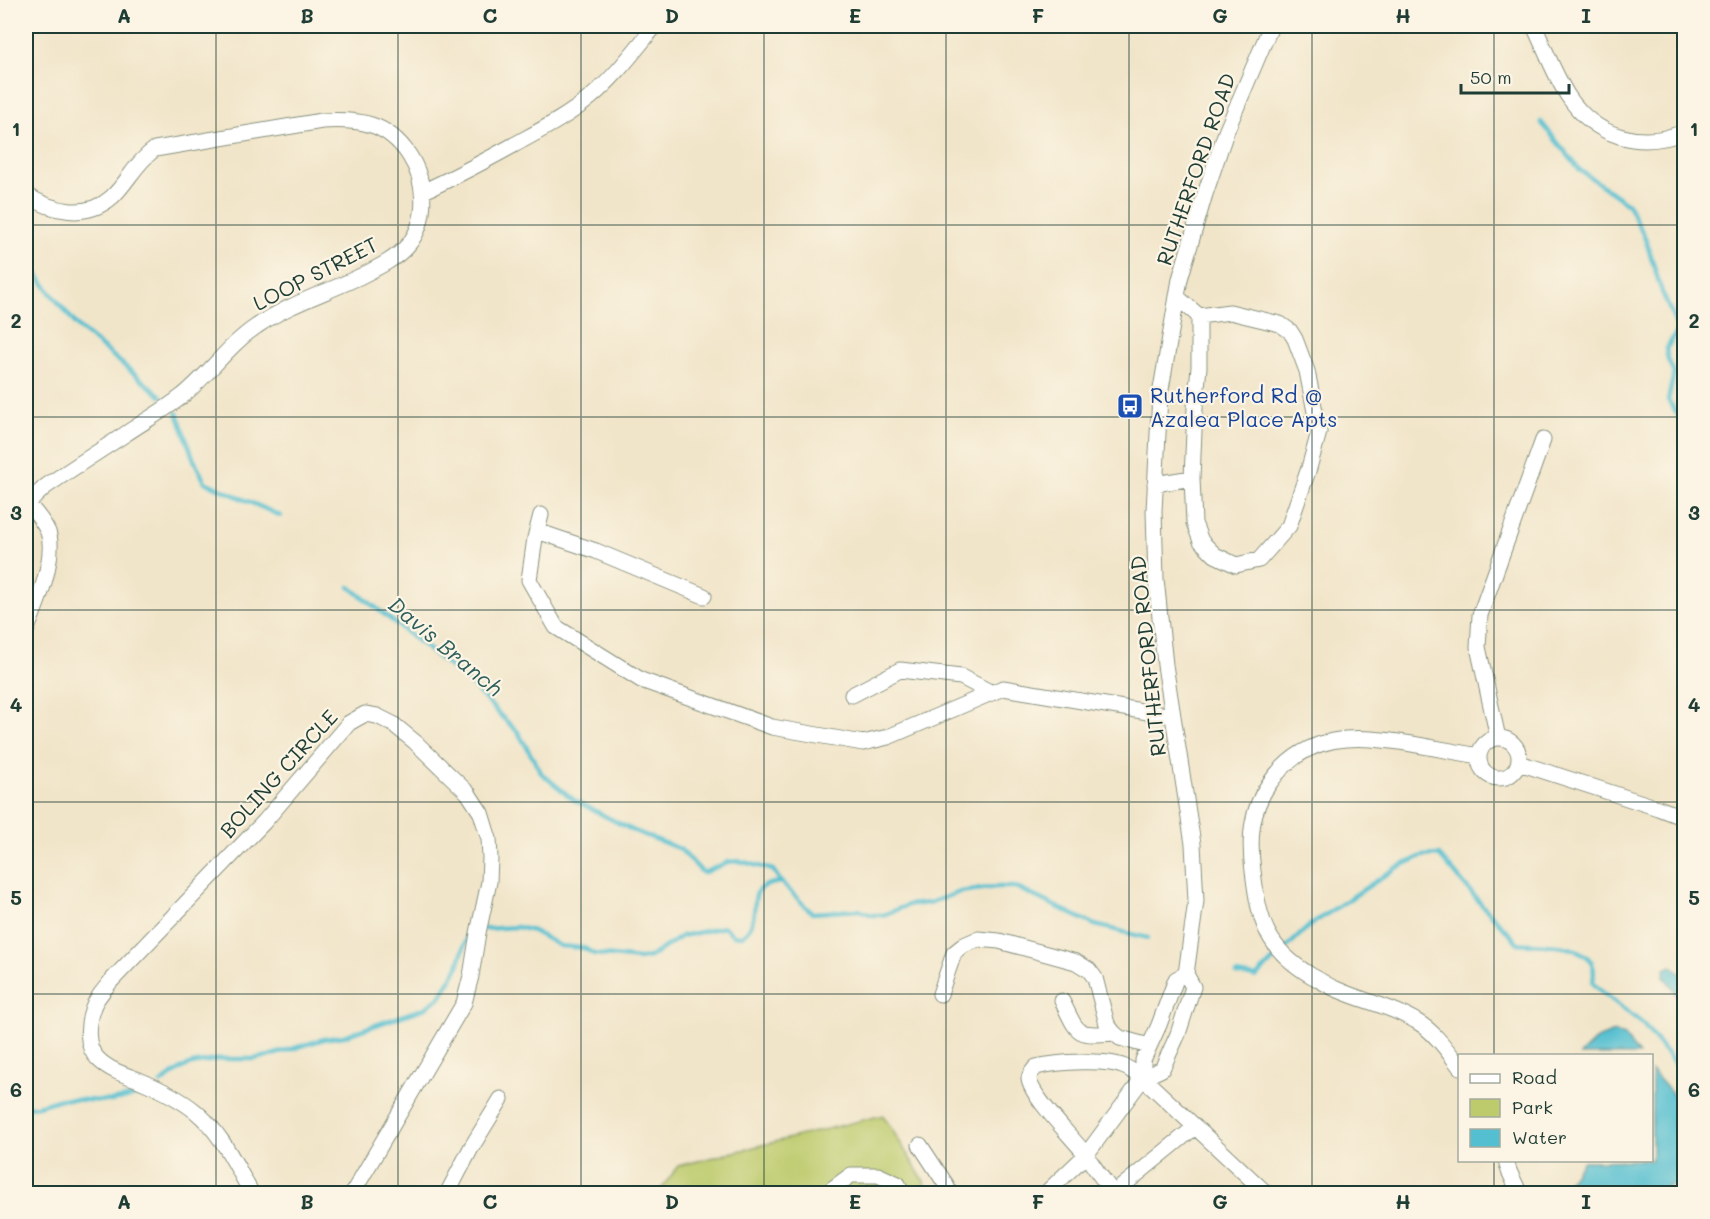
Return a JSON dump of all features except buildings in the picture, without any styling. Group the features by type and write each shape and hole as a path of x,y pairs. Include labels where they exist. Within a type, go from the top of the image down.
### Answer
{"street":[{"path":"422,192 451,179 575,109 618,70 655,26"},
{"name":"RUTHERFORD ROAD","path":"1050,1192 1086,1155 1143,1078 1162,1070 1179,1034 1193,987 1186,974 1196,901 1191,825 1172,716 1157,590 1154,512 1160,395 1180,279 1205,194 1222,143 1271,26"},
{"path":"1534,26 1568,96 1592,122 1606,131 1641,141 1660,140 1684,132"},
{"name":"LOOP STREET","path":"26,195 60,211 74,212 91,209 103,204 113,196 138,163 155,149 340,120 370,123 388,132 397,140 410,156 416,169 422,192 423,210 416,234 387,262 258,324 183,396 45,487 26,503"},
{"path":"1177,297 1199,316 1230,312 1280,324 1290,331 1295,339 1307,371 1319,432 1289,526 1259,560 1236,566 1215,555 1202,541 1194,523 1192,478 1199,367 1199,316"},
{"path":"1498,738 1478,647 1480,615 1543,440"},
{"path":"1155,484 1192,478"},
{"path":"26,503 42,520 48,533 50,546 39,600 26,631"},
{"path":"541,515 529,580 556,627 641,680 772,727 863,743 888,736 1003,688 1172,716"},
{"path":"537,531 596,551 704,596"},
{"path":"852,695 900,670 961,677 992,693"},
{"name":"BOLING CIRCLE","path":"252,1194 220,1137 194,1110 152,1086 111,1069 98,1059 89,1040 89,1024 93,1007 111,981 264,822 339,733 349,723 365,714 377,716 393,724 468,793 481,813 488,832 490,858 489,882 464,1003 352,1194"},
{"path":"1458,1064 1436,1036 1418,1022 1391,1008 1335,989 1300,969 1275,946 1261,918 1250,837 1260,798 1282,768 1306,750 1333,740 1350,738 1385,740 1479,756"},
{"path":"1498,738 1513,743 1519,752 1519,763 1511,774 1499,778 1492,777 1482,768 1479,756 1485,743 1498,738"},
{"path":"1519,763 1684,818"},
{"path":"940,994 954,953 964,945 978,939 999,941 1076,962 1089,970 1095,978 1107,1024 1114,1033 1120,1038 1149,1046"},
{"name":"RUTHERFORD ROAD","path":"1143,1078 1143,1060 1176,979 1186,974"},
{"path":"1062,1001 1076,1029 1084,1034 1114,1033"},
{"path":"1196,1127 1114,1193 1036,1095 1029,1080 1030,1074 1036,1067 1045,1065 1086,1062 1125,1067 1143,1078 1196,1127 1267,1194"},
{"path":"447,1194 471,1148 501,1099"},
{"path":"920,1145 950,1194"},
{"path":"1506,1162 1520,1194"},
{"path":"825,1194 851,1175 878,1175 898,1184 903,1194"}],"green space":[{"path":"883,1115 930,1193 658,1194 678,1166"}],"water":[{"path":"1671,966 1681,974 1685,982 1684,1005 1664,976 1665,969"},
{"path":"1614,1032 1624,1036 1638,1054 1581,1054 1597,1039"},
{"path":"1653,1072 1684,1107 1684,1181 1648,1193 1565,1193 1562,1190 1582,1162 1653,1162"}],"waterway":[{"path":"1541,122 1580,170 1628,204 1645,238 1662,292 1678,329"},
{"name":"Davis Branch","path":"26,258 79,328 161,396"},
{"path":"1684,321 1666,349 1674,373 1668,400 1684,424"},
{"name":"Davis Branch","path":"177,413 194,460 205,482 281,516"},
{"name":"Davis Branch","path":"350,587 469,682 518,732 542,774 574,800 632,830 680,849 703,873 728,862 740,861 773,870 781,882 812,913 859,910 872,915 883,915 908,905 929,903 960,892 995,887 1015,887 1095,925 1148,938"},
{"name":"Davis Branch","path":"1236,974 1256,977 1310,925 1396,868 1422,856 1439,855 1518,943 1557,946 1584,954 1593,965 1593,983 1643,1024 1684,1075"},
{"path":"483,929 517,927 533,931 560,946 584,948 594,954 639,959 650,957 682,936 724,927 733,935 742,936 751,925 758,892 762,887 781,882"},
{"path":"161,1083 192,1064 220,1059 253,1059 269,1056 324,1039 344,1036 425,1008 439,998 457,969 469,930 474,929"},
{"path":"26,1107 61,1099 111,1101 141,1095"}],"place":[{"name":"Rutherford Rd @ Azalea Place Apts","path":"1130,406"}]}
